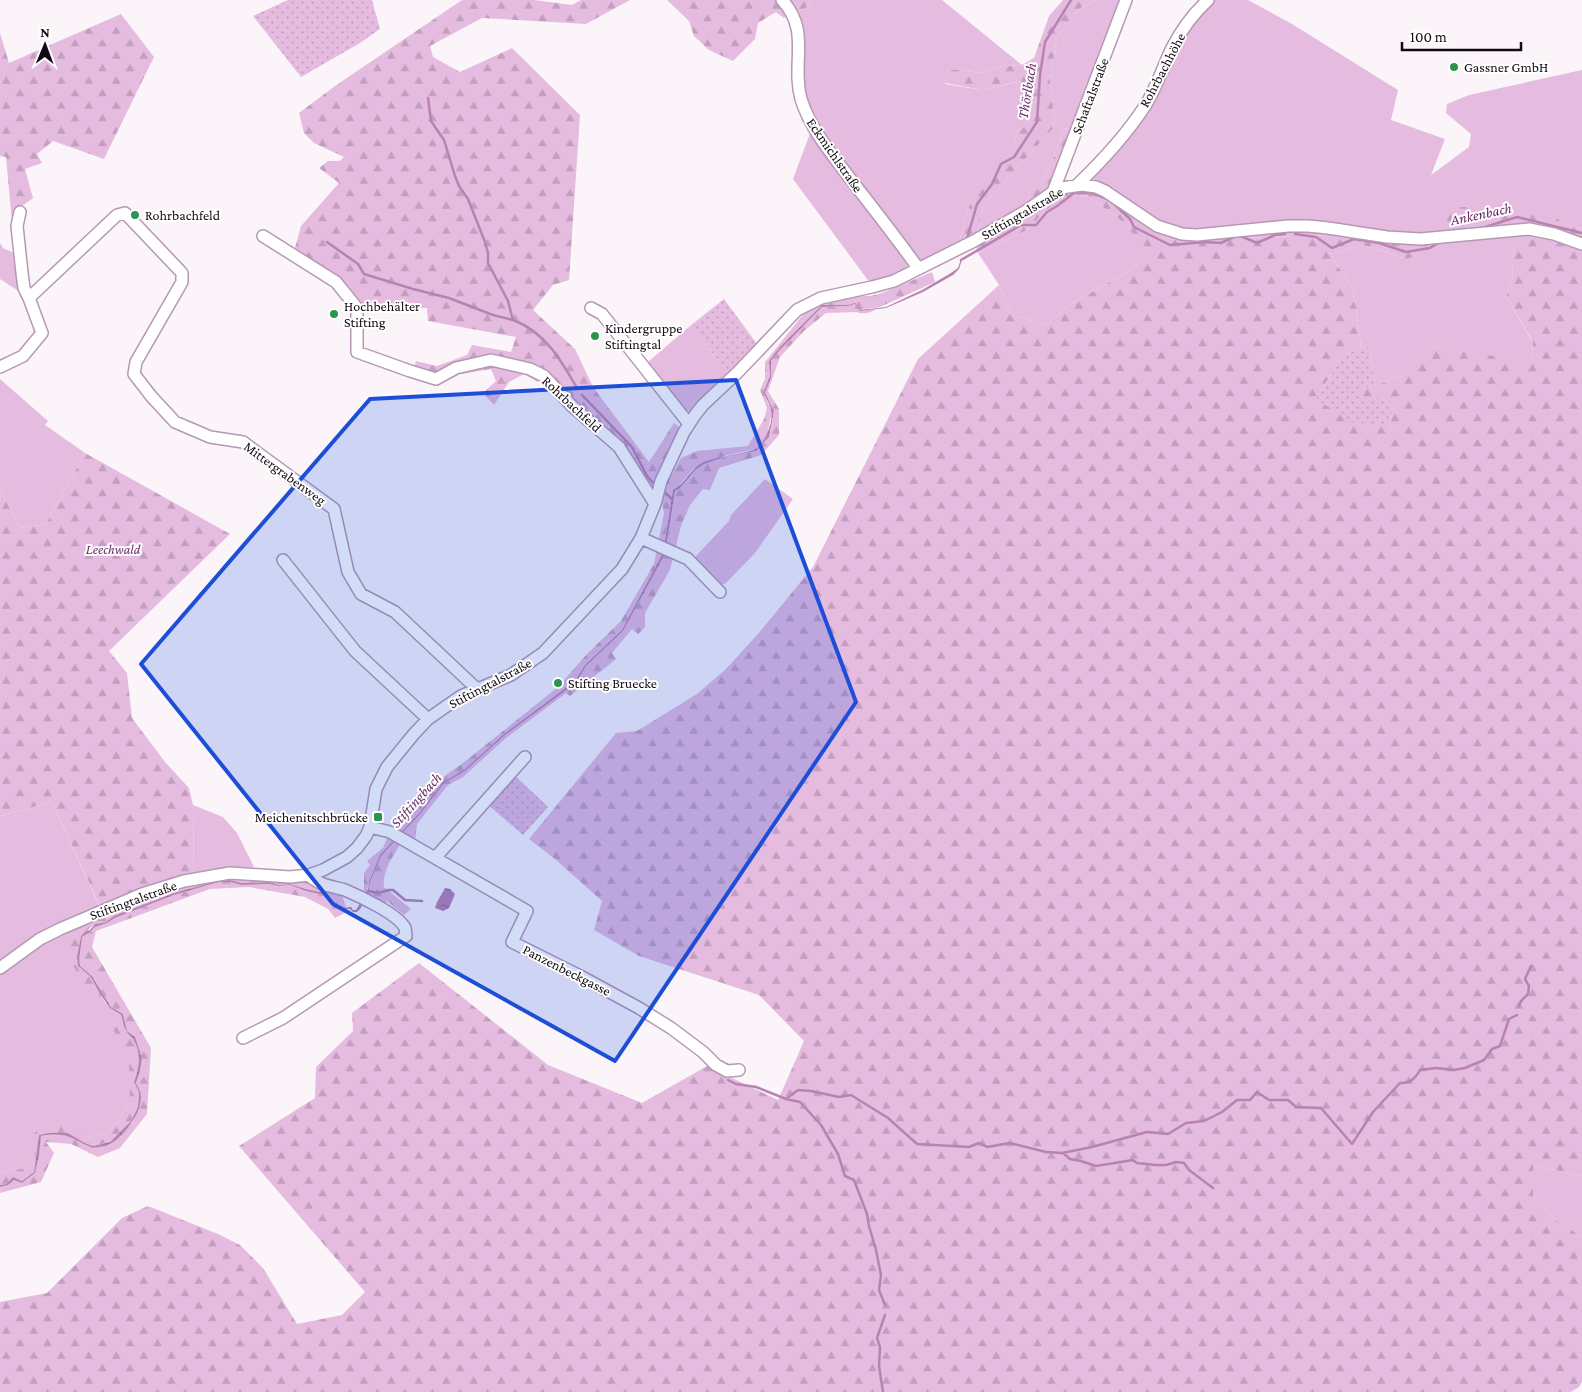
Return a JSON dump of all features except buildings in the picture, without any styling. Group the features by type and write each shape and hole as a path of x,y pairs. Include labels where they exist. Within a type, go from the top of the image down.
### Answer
{"street":[{"name":"Eckmichlstraße","path":"782,0 796,22 799,35 798,79 800,96 806,114 831,153 918,268"},
{"name":"Schaftalstraße","path":"1053,192 1126,0"},
{"name":"Rohrbachhöhe","path":"1077,185 1114,148 1145,106 1173,46 1195,12 1208,0"},
{"name":"Stiftingtalstraße","path":"0,968 40,939 60,929 167,885 230,873 290,877 309,875 323,870 347,856 362,843 370,827 376,789 385,772 428,719 448,704 511,675 543,653 613,580 630,558 641,538 661,481 689,424 703,405 737,373 797,310 821,298 872,288 894,281 974,241 1026,212 1061,188 1077,185 1096,187 1118,198 1157,226 1182,234 1197,235 1288,226 1308,226 1387,237 1420,239 1529,229 1554,234 1582,244"},
{"path":"0,366 23,356 42,333 24,288 18,226 20,212"},
{"name":"Mittergrabenweg","path":"29,298 117,215 125,213 182,273 182,282 136,362 134,374 151,396 176,422 210,437 243,442 334,509 348,572 361,594 396,612 477,690"},
{"name":"Rohrbachfeld","path":"263,236 336,282 358,308 357,352 410,372 436,379 456,368 491,360 530,369 544,376 572,406 619,447 654,504"},
{"path":"591,308 602,314 689,424"},
{"path":"641,538 688,559 720,592"},
{"path":"283,560 355,651 428,719"},
{"path":"435,858 525,757"},
{"name":"Panzenbeckgasse","path":"370,827 390,832 405,840 527,911 512,942 639,1008 703,1052 716,1065 727,1071 740,1070"},
{"path":"243,1038 283,1018 406,936 404,928 393,916 366,899 316,882 309,875"}],"highlighted area":[{"path":"736,380 856,702 615,1061 333,904 141,664 370,399"}],"green space":[{"path":"288,0 372,0 380,29 360,43 301,77 253,16"},
{"path":"462,0 534,0 572,5 581,0 630,0 586,24 482,18 430,46 433,57 460,72 512,48 580,115 569,280 553,285 533,310 575,349 593,387 649,462 674,423 681,428 660,472 671,476 681,458 697,451 748,446 764,419 767,408 760,390 765,379 765,362 805,312 821,303 849,296 871,296 882,293 932,272 935,282 880,307 860,310 855,303 848,305 822,305 769,361 770,376 763,393 772,411 767,436 755,449 724,456 693,469 678,487 673,490 663,553 622,630 585,665 575,681 504,734 464,770 443,782 420,812 380,855 366,894 364,893 364,873 370,865 367,861 383,848 389,834 394,837 439,780 558,687 587,654 621,621 654,564 664,513 662,503 546,372 537,382 524,374 509,382 494,405 483,393 496,381 491,369 462,374 458,364 436,374 414,369 416,361 437,366 467,355 472,345 511,352 516,337 428,321 427,308 358,305 339,280 295,248 301,226 339,183 319,168 328,161 340,161 344,157 314,143 304,133 299,113 335,86"},
{"path":"667,0 812,0 806,8 784,18 776,12 758,23 755,39 733,61 709,50 694,36 689,21"},
{"path":"812,0 942,0 1022,65 1003,66 981,73 949,69 945,84 982,90 1022,81 1025,85 1028,122 1016,133 1014,149 970,203 959,243 897,275 870,283 793,179 815,120 806,100 804,72 805,35 798,12 806,8"},
{"path":"1063,0 1095,0 1079,9 1057,38 1050,79 1055,126 983,206 977,233 959,243 970,203 1004,153 1014,149 1016,133 1028,122 1025,85 1021,81 982,90 945,83 949,69 981,73 1003,66 1022,65 1034,58 1049,16"},
{"path":"1095,0 1121,0 1072,132 1065,128 1045,178 1029,193 1028,207 999,224 990,223 990,227 977,233 983,206 1055,126 1050,79 1057,38 1079,9"},
{"path":"1204,0 1248,0 1292,24 1398,90 1391,120 1445,139 1431,175 1469,147 1471,134 1446,113 1447,104 1469,95 1582,70 1582,229 1562,223 1474,220 1439,235 1515,228 1512,281 1506,296 1533,343 1532,363 1431,346 1403,376 1375,385 1369,347 1361,348 1354,291 1330,254 1363,245 1406,259 1360,234 1169,240 1078,178 1102,154 1142,104"},
{"path":"121,14 154,57 104,159 53,141 37,154 42,163 25,169 33,198 18,209 12,222 6,157 0,156 0,33 9,63"},
{"path":"1065,128 1072,132 1049,192 1069,189 1088,190 1109,198 1169,240 1360,234 1436,240 1439,245 1427,253 1406,259 1363,245 1330,254 1354,291 1361,348 1343,355 1316,399 1389,427 1393,410 1382,397 1362,400 1360,390 1403,376 1431,346 1532,362 1533,342 1506,296 1512,281 1515,228 1439,235 1454,207 1466,207 1474,220 1483,221 1487,209 1551,212 1562,223 1582,229 1582,1176 1533,1165 1533,1199 1551,1216 1582,1237 1582,1382 1579,1387 1571,1392 0,1392 0,1302 47,1293 122,1218 148,1206 218,1234 240,1245 263,1268 297,1324 342,1315 365,1292 239,1146 315,1098 316,1067 353,1031 352,1013 419,963 548,1065 642,1103 707,1066 778,1100 804,1041 759,995 639,956 594,930 602,901 555,859 529,839 616,733 637,731 697,694 726,669 758,634 813,567 918,359 999,285 1012,315 1046,325 1071,304 1131,270 1149,255 1123,222 1089,197 1070,195 1056,201 1025,231 978,253 976,245 1027,215 1029,193 1045,178"},
{"path":"1070,195 1089,197 1123,222 1150,255 1131,270 1071,304 1046,325 1012,315 999,285 978,253 1025,231 1056,201"},
{"path":"0,243 3,248 16,254 20,292 0,279"},
{"path":"724,299 757,344 729,373 690,326"},
{"path":"855,304 860,311 876,309 864,313 826,313 804,331 780,357 768,391 779,409 779,435 761,455 719,468 710,490 703,489 690,505 681,526 670,570 645,613 645,627 638,634 632,629 612,653 616,659 570,696 566,693 506,738 463,777 448,785 417,824 415,841 406,836 385,873 384,887 411,909 404,915 387,901 385,904 368,895 370,882 381,856 421,813 444,783 465,771 505,735 576,683 586,666 623,631 665,554 675,491 679,489 694,470 704,464 724,457 756,451 769,437 774,411 765,393 771,378 771,361 822,307"},
{"path":"690,326 729,373 691,412 681,408 648,362"},
{"path":"1369,347 1375,385 1361,390 1362,399 1382,397 1393,410 1389,427 1351,422 1316,399 1343,355"},
{"path":"0,379 48,421 45,425 85,453 46,524 20,528 0,489"},
{"name":"Leechwald","path":"85,453 230,534 109,651 127,673 132,718 165,762 189,788 193,805 194,883 229,876 261,881 309,880 342,894 346,908 333,904 324,893 290,884 279,885 270,882 242,883 230,880 218,881 162,898 134,908 90,928 81,936 80,968 92,978 106,1003 121,1015 124,1026 136,1044 139,1060 134,1082 139,1092 138,1107 131,1121 110,1142 93,1146 68,1133 39,1135 34,1172 22,1181 13,1177 6,1184 0,1185 0,1172 27,1168 36,1157 28,1140 43,1125 76,1123 87,1137 109,1133 130,1103 129,1055 64,951 80,923 103,913 52,802 0,816 0,489 20,528 46,524"},
{"path":"765,479 793,499 755,553 726,583 721,585 710,577 694,560 729,521 731,515"},
{"path":"513,774 548,807 523,835 487,804"},
{"path":"52,802 103,914 65,951 130,1055 130,1103 109,1133 87,1137 43,1125 36,1157 27,1168 0,1172 0,816"},
{"path":"193,805 223,817 237,833 254,867 194,873"},
{"path":"219,882 241,885 290,885 323,895 333,905 346,909 347,912 335,918 328,909 305,897 249,887 210,889 96,931 92,947 151,1048 147,1114 120,1148 98,1157 71,1144 46,1142 54,1153 41,1182 0,1193 0,1187 8,1185 13,1179 22,1183 35,1173 41,1136 63,1135 93,1148 111,1144 133,1122 141,1099 136,1083 142,1058 135,1038 127,1031 123,1014 111,1007 92,976 80,966 79,958 82,937 95,927 115,918 174,895"},
{"path":"1533,1165 1582,1176 1582,1237 1551,1216 1533,1199"}],"water":[{"path":"961,259 959,269 953,275 923,292 886,308 860,311 855,304 848,306 822,307 780,350 771,361 771,378 765,393 774,411 769,437 756,451 724,457 704,464 695,470 679,489 675,491 665,554 623,631 586,666 576,683 505,735 465,771 444,783 421,813 381,856 370,882 368,895 357,912 353,912 350,909 341,909 333,905 323,895 290,885 279,886 269,884 241,885 219,882 174,895 115,918 95,927 82,937 79,958 80,966 92,976 111,1007 123,1014 127,1031 121,1015 110,1008 91,977 78,966 77,957 81,936 86,931 90,930 95,924 106,922 114,916 174,893 218,881 230,880 242,883 270,882 279,885 290,884 325,893 334,904 343,908 351,907 353,910 356,910 368,890 369,882 380,855 420,812 443,782 464,770 504,734 575,681 585,665 622,630 663,553 673,490 691,472 704,462 716,458 753,450 764,439 770,427 772,415 770,406 763,393 770,376 769,361 780,347 822,305 848,305 855,303 861,310 886,307 922,290 958,268"},
{"path":"445,888 450,889 455,894 449,908 443,911 435,908"},
{"path":"127,1031 135,1037 142,1058 136,1083 141,1095 140,1103 135,1117 122,1134 112,1143 93,1148 63,1135 41,1136 35,1173 22,1183 14,1180 8,1185 0,1187 0,1185 6,1184 13,1177 22,1181 34,1172 39,1135 68,1133 93,1146 110,1142 131,1121 138,1107 139,1092 134,1082 139,1060 136,1044"}],"waterway":[{"name":"Thörlbach","path":"967,239 977,204 992,184 1001,164 1014,157 1037,122 1040,75 1045,42 1071,0"},
{"path":"428,98 431,121 444,140 459,186 468,199 485,242 488,263 508,301 513,320 524,325 543,339 565,367 577,388"},
{"name":"Ankenbach","path":"961,260 1021,225 1036,225 1047,212 1074,193 1093,193 1107,199"},
{"name":"Ankenbach","path":"1111,201 1130,219 1134,227 1170,245 1205,242 1221,243 1238,235 1257,243 1275,235 1285,234"},
{"name":"Ankenbach","path":"1482,228 1517,217 1582,233"},
{"name":"Ankenbach","path":"1295,234 1316,237 1332,248 1354,239 1379,243 1406,252 1430,248 1439,242"},
{"path":"327,242 358,264 364,274 449,298 493,315 513,320"},
{"path":"582,395 632,447 647,476 656,486"},
{"path":"663,491 672,499"},
{"path":"368,891 378,893 393,890 405,900 422,901"},
{"path":"1519,1006 1528,994 1529,986 1525,979 1531,966"},
{"path":"728,1080 736,1084 756,1087 786,1099 798,1090 839,1097 851,1095 888,1118 917,1144 969,1147 979,1143 987,1147 1010,1143 1046,1152 1062,1153 1147,1132 1168,1134 1186,1123 1204,1121 1222,1112 1237,1100 1250,1100 1257,1092 1269,1100 1288,1100 1296,1107 1321,1108 1352,1144 1373,1112 1400,1083 1412,1080 1420,1070 1436,1068 1454,1070 1465,1068 1484,1060 1492,1049 1500,1046 1509,1019 1517,1015"},
{"path":"786,1099 800,1102 821,1125 838,1154 845,1176 854,1180 867,1214 876,1250 881,1275 879,1290 885,1305"},
{"path":"1063,1153 1070,1159 1096,1166 1133,1160 1137,1163 1155,1165 1166,1165 1176,1162 1184,1163 1189,1170 1213,1188"},
{"path":"883,1392 879,1366 880,1347 877,1338 885,1315"}],"place":[{"name":"Gassner GmbH","path":"1454,67"},
{"name":"Rohrbachfeld","path":"135,215"},
{"name":"Hochbehälter Stifting","path":"334,314"},
{"name":"Kindergruppe Stiftingtal","path":"595,336"},
{"name":"Stifting Bruecke","path":"558,683"},
{"name":"Meichenitschbrücke","path":"378,817"}],"water label":[{"name":"Stiftingbach","path":"416,800"}]}
